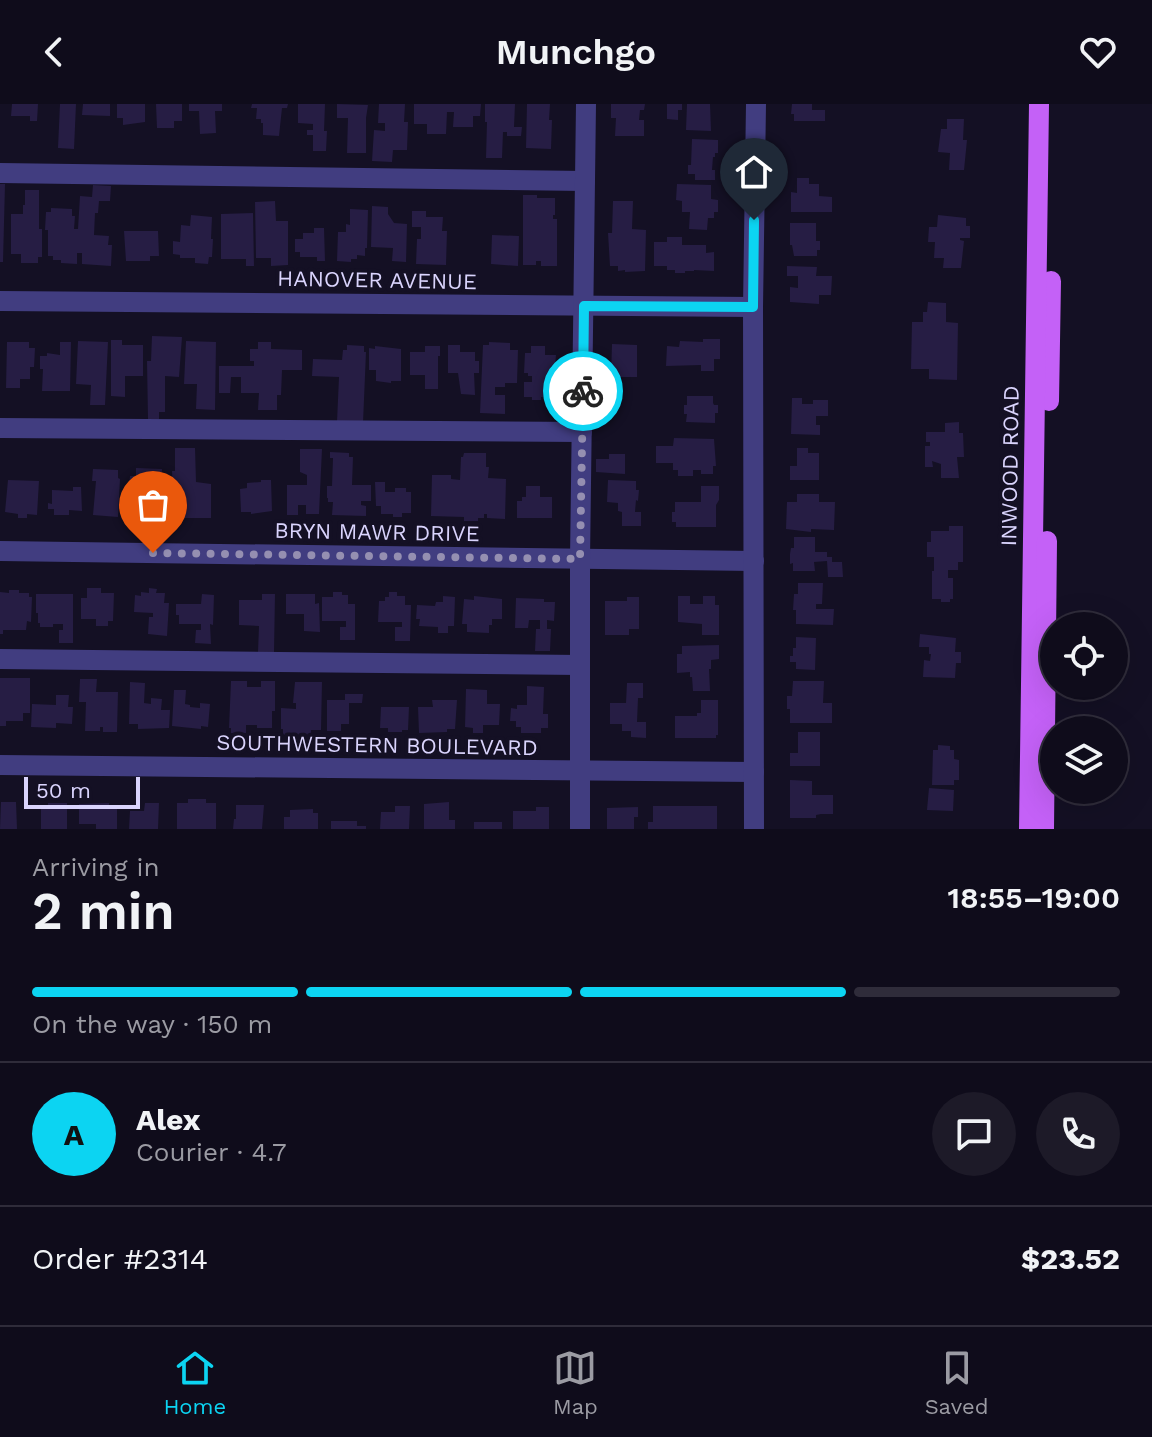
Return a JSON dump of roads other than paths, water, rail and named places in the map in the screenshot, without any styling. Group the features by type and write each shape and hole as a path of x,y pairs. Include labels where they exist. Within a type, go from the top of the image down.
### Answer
{"main road":[{"name":"INWOOD ROAD","path":"1039,104 1042,387"},
{"name":"INWOOD ROAD","path":"1029,829 1038,705 1042,387 1051,104"},
{"name":"INWOOD ROAD","path":"1038,705 1044,829"}],"street":[{"path":"580,829 586,104"},
{"path":"754,829 753,307 756,104"},
{"path":"0,173 585,181"},
{"name":"HANOVER AVENUE","path":"0,301 753,307"},
{"path":"0,428 582,432"},
{"name":"BRYN MAWR DRIVE","path":"0,551 754,561"},
{"path":"0,659 580,665"},
{"name":"SOUTHWESTERN BOULEVARD","path":"0,765 754,772"}]}
